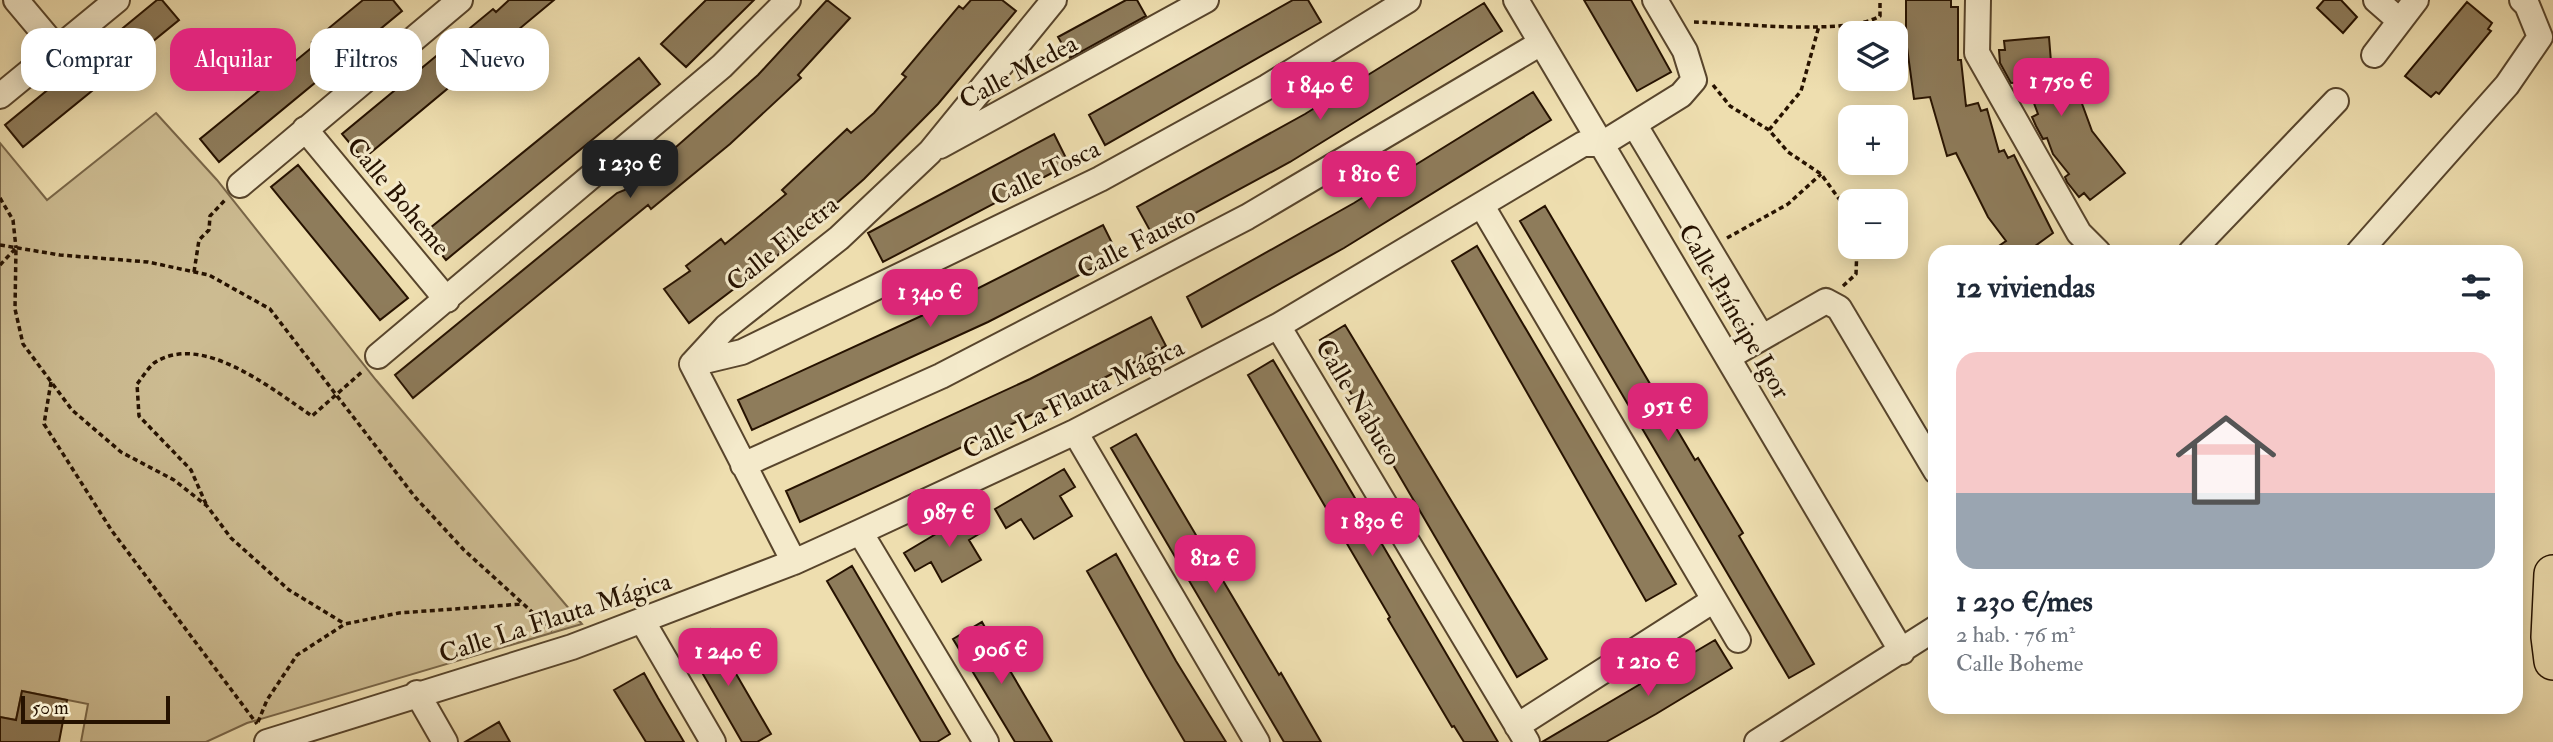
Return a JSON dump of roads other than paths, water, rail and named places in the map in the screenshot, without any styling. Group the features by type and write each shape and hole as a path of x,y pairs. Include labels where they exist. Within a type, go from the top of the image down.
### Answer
{"highway":[{"path":"2553,574 2550,637 2553,661"}],"street":[{"path":"16,0 40,28"},
{"path":"84,28 117,0"},
{"path":"240,185 460,0"},
{"name":"Calle Boheme","path":"378,356 722,66 788,0"},
{"name":"Calle Electra","path":"692,364 726,327 839,239 930,152 1054,0"},
{"name":"Calle Medea","path":"930,152 1206,0"},
{"name":"Calle Tosca","path":"692,364 743,352 1100,179 1267,87 1408,0"},
{"name":"Calle Príncipe Igor","path":"1516,0 1902,652"},
{"name":"Calle La Flauta Mágica","path":"260,733 417,694 572,647 794,562 1075,432 1278,326 1583,144 1602,144 1681,94 1694,80 1685,51 1655,0"},
{"path":"1978,0 1977,52 2079,233 2091,245"},
{"path":"2376,0 2400,21"},
{"path":"2374,55 2416,0"},
{"path":"2365,245 2507,85 2540,37 2527,5 2522,0"},
{"name":"Calle Fausto","path":"743,466 941,376 1247,217 1541,43"},
{"path":"0,96 21,79"},
{"path":"2198,245 2336,101"},
{"name":"Calle Príncipe Igor","path":"1634,124 1761,336"},
{"name":"Calle Boheme","path":"304,129 447,300"},
{"path":"1482,206 1738,640"},
{"path":"1728,357 1826,301 1839,308 1928,459"},
{"name":"Calle Nabuco","path":"1278,326 1522,734 1714,600"},
{"path":"692,364 794,562"},
{"path":"1075,432 1257,742"},
{"path":"860,533 986,742"},
{"path":"643,622 713,742"},
{"path":"1756,742 1928,634"},
{"path":"417,694 445,742"}]}
